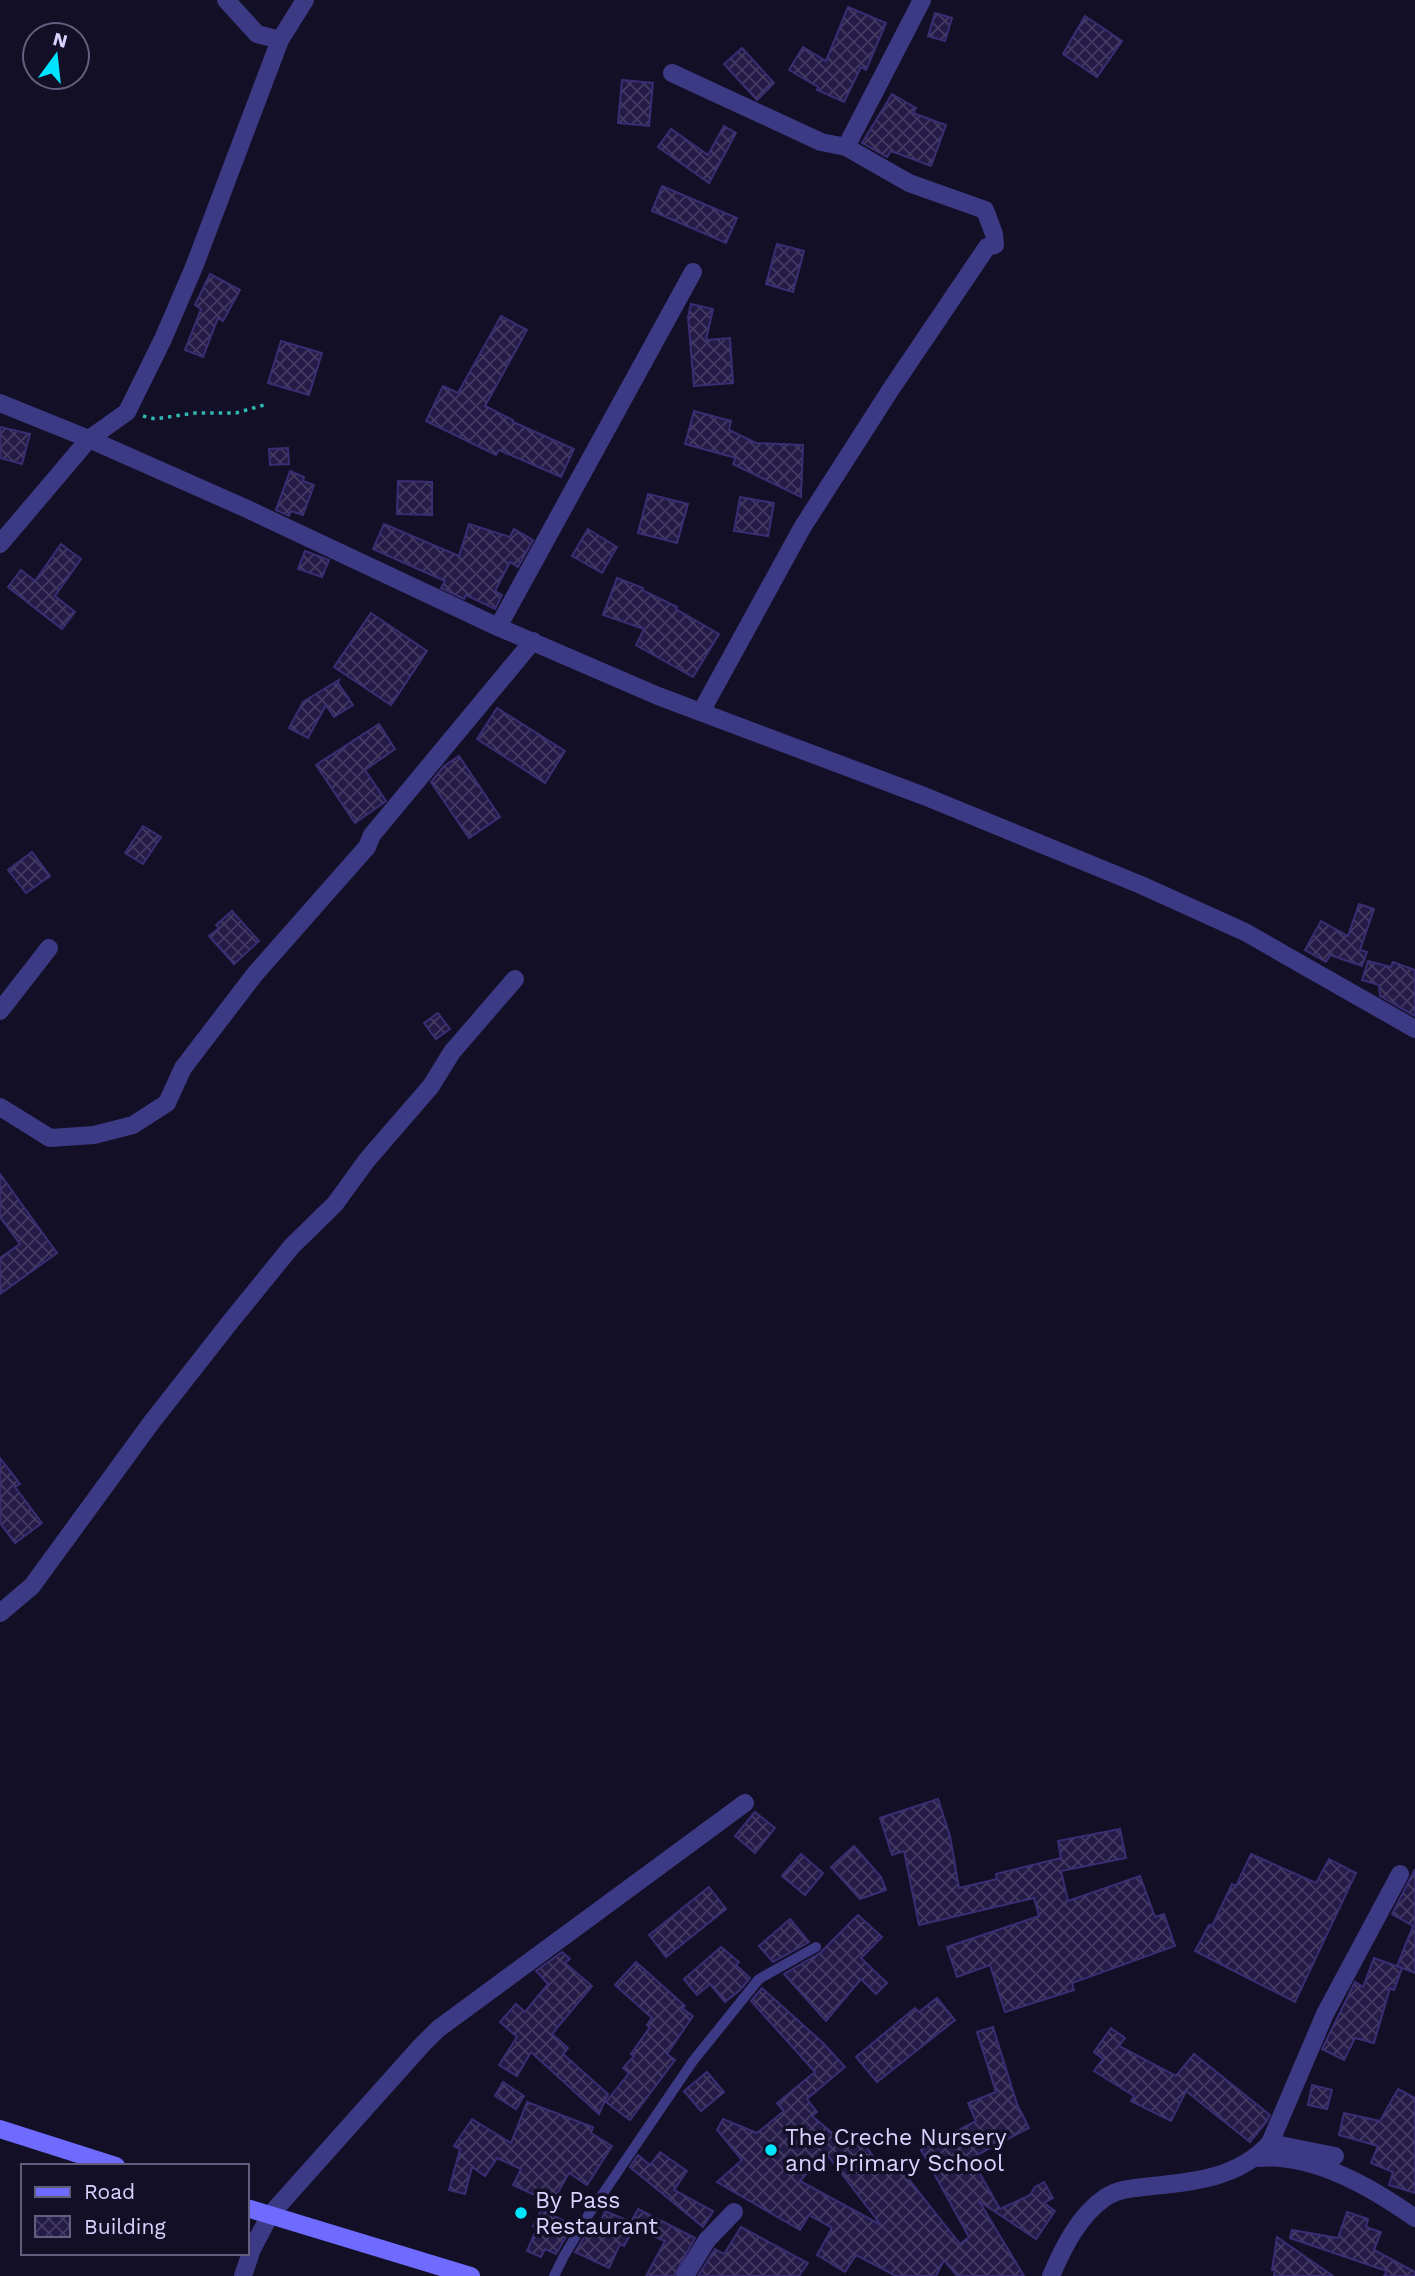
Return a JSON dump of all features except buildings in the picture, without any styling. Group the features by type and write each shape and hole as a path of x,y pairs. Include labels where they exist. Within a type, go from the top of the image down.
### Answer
{"street":[{"path":"226,0 257,34 280,40"},
{"path":"0,544 89,439 127,412 194,267 280,40 305,0"},
{"path":"846,148 922,0"},
{"path":"671,73 821,142 846,148 909,183 985,210 995,245 987,247 891,389 810,517 701,712"},
{"path":"498,627 693,272"},
{"path":"0,403 245,508 498,627 701,712 924,796 1140,885 1244,932 1415,1029"},
{"path":"0,1107 50,1138 94,1135 132,1125 167,1103 183,1068 255,974 367,847 372,835 533,641"},
{"path":"0,1011 49,948"},
{"path":"0,1613 32,1586 231,1321 292,1246 335,1204 367,1160 430,1086 452,1052 515,979"},
{"path":"243,2276 252,2249 270,2215 438,2029 745,1803"},
{"path":"1256,2158 1270,2143 1325,2014 1400,1874"},
{"path":"0,2129 110,2164"},
{"path":"1270,2143 1335,2156"},
{"path":"1051,2276 1072,2234 1106,2197 1125,2189 1180,2184 1213,2177 1256,2158 1277,2157 1329,2170 1391,2202 1415,2218"},
{"path":"248,2208 471,2276"},
{"path":"685,2276 707,2240 734,2212"}],"lane":[{"path":"554,2276 589,2214 693,2061 759,1979 816,1947"}],"path":[{"path":"127,412 155,419 195,412 236,413 264,405"}],"place":[{"name":"The Creche Nursery and Primary School","path":"771,2150"},
{"name":"By Pass Restaurant","path":"521,2213"}]}
